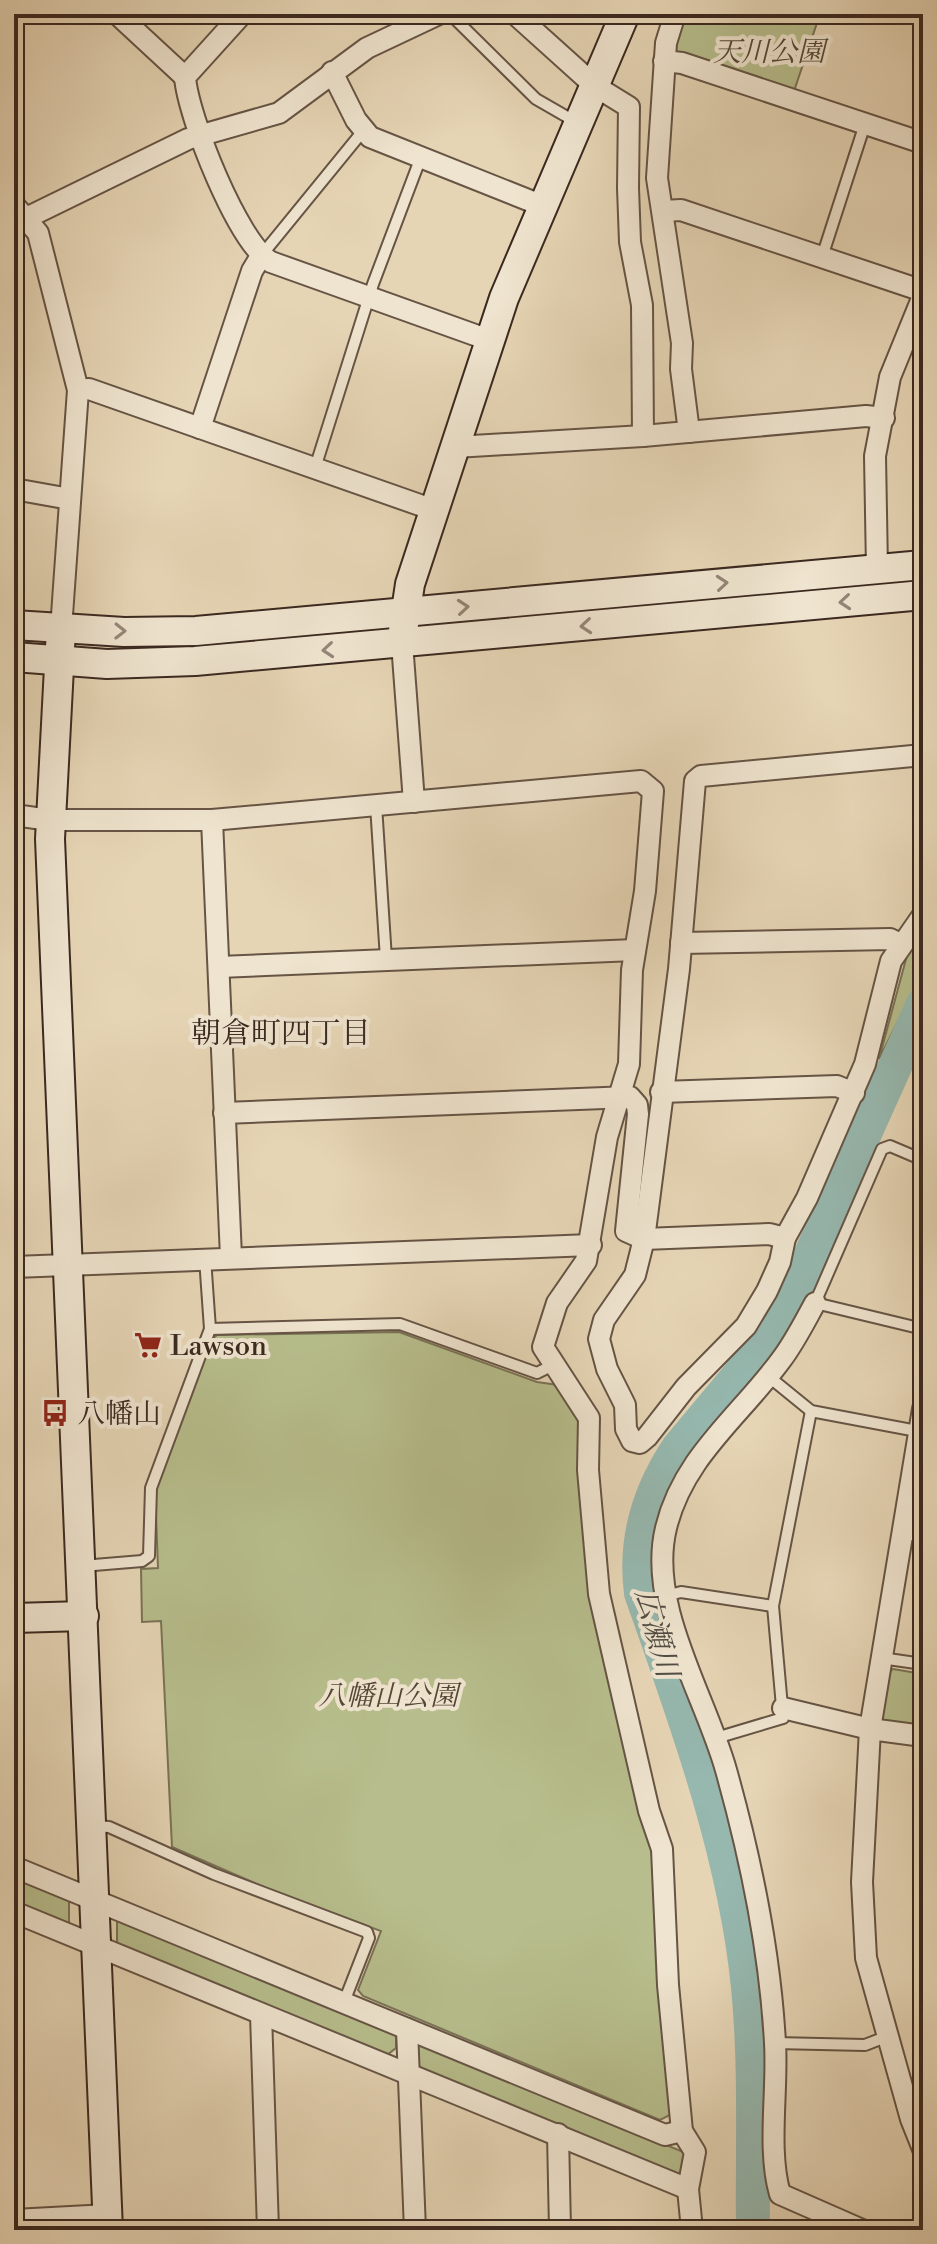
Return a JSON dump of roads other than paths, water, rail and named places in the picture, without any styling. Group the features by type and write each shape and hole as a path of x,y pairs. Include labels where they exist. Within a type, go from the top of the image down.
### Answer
{"street":[{"path":"117,14 185,77 200,135 254,248 261,256 489,340"},
{"path":"185,77 242,14"},
{"path":"14,2220 108,2223 50,820 78,390 38,233 18,216 200,135 279,113 367,48 439,14"},
{"path":"515,14 595,86 626,103 630,113 630,242 642,305 643,436"},
{"path":"414,802 402,643 410,584 489,340 625,14"},
{"path":"675,14 664,61 657,165 682,343 681,369 689,432"},
{"path":"664,61 682,63 923,143"},
{"path":"332,72 363,131 543,206"},
{"path":"663,211 681,210 923,294 890,377 875,456 877,569"},
{"path":"200,428 252,271 261,256"},
{"path":"78,390 89,389 434,510"},
{"path":"455,447 643,436 866,416 884,418"},
{"path":"14,489 70,499"},
{"path":"14,625 61,629 196,631 923,565"},
{"path":"14,657 59,662 195,661 923,595"},
{"path":"923,755 701,776 693,788 681,943 644,1239 635,1275 604,1320 599,1339 607,1369 625,1405 627,1434 640,1443 752,1317 780,1262 785,1238 807,1198 854,1093 871,1041 884,981 900,944 923,915"},
{"path":"14,815 50,820 212,820 646,783 654,797 635,950 630,1056 607,1137 591,1245 586,1261 557,1303 543,1350 589,1418 588,1470 599,1594 649,1811 662,1849 668,1985 682,2131 695,2152 688,2189 692,2230"},
{"path":"212,820 231,1257"},
{"path":"681,943 890,939 900,944"},
{"path":"219,967 635,950"},
{"path":"661,1092 837,1086 854,1093"},
{"path":"224,1113 619,1095 635,1100 638,1114 624,1225 630,1235 644,1239 769,1234 785,1238"},
{"path":"14,1267 591,1245"},
{"path":"815,1303 768,1376 719,1431 684,1481 665,1531 662,1576 665,1596 716,1738 764,1937 775,2043 780,2194 841,2226 862,2230"},
{"path":"923,1409 870,1729 862,1882 864,1944 923,2149"},
{"path":"14,1618 84,1616"},
{"path":"783,1708 870,1729 923,1736"},
{"path":"14,1867 665,2135 682,2131"},
{"path":"14,1912 688,2189"},
{"path":"261,2014 268,2230"},
{"path":"407,2029 415,2230"},
{"path":"558,2134 560,2230"}],"lane":[{"path":"450,14 536,99 578,123"},
{"path":"822,257 865,124"},
{"path":"261,256 363,131"},
{"path":"315,468 370,297 421,157"},
{"path":"376,805 386,959"},
{"path":"923,1160 890,1146 882,1149 815,1303 923,1329"},
{"path":"81,1566 142,1561 149,1556 151,1488 210,1329 205,1258"},
{"path":"210,1329 400,1324 537,1373 553,1365"},
{"path":"768,1376 811,1411 917,1431"},
{"path":"716,1738 783,1718 773,1606 811,1411"},
{"path":"901,1532 923,1537"},
{"path":"665,1596 681,1592 773,1606"},
{"path":"881,1658 923,1664"},
{"path":"91,1826 109,1827 214,1874 367,1932 369,1938 344,2002"},
{"path":"775,2043 865,2045 888,2036"}],"waterway":[{"name":"広瀬川","path":"753,2230 752,2048 741,1937 732,1887 706,1787 641,1593 642,1536 651,1500 678,1448 769,1339 784,1314 923,1004"}],"place":[{"name":"Lawson","path":"148,1345"},
{"name":"八幡山","path":"55,1413"}],"district":[{"name":"朝倉町四丁目","path":"281,1033"}],"park label":[{"name":"天川公園","path":"769,51"},
{"name":"八幡山公園","path":"388,1695"}]}
